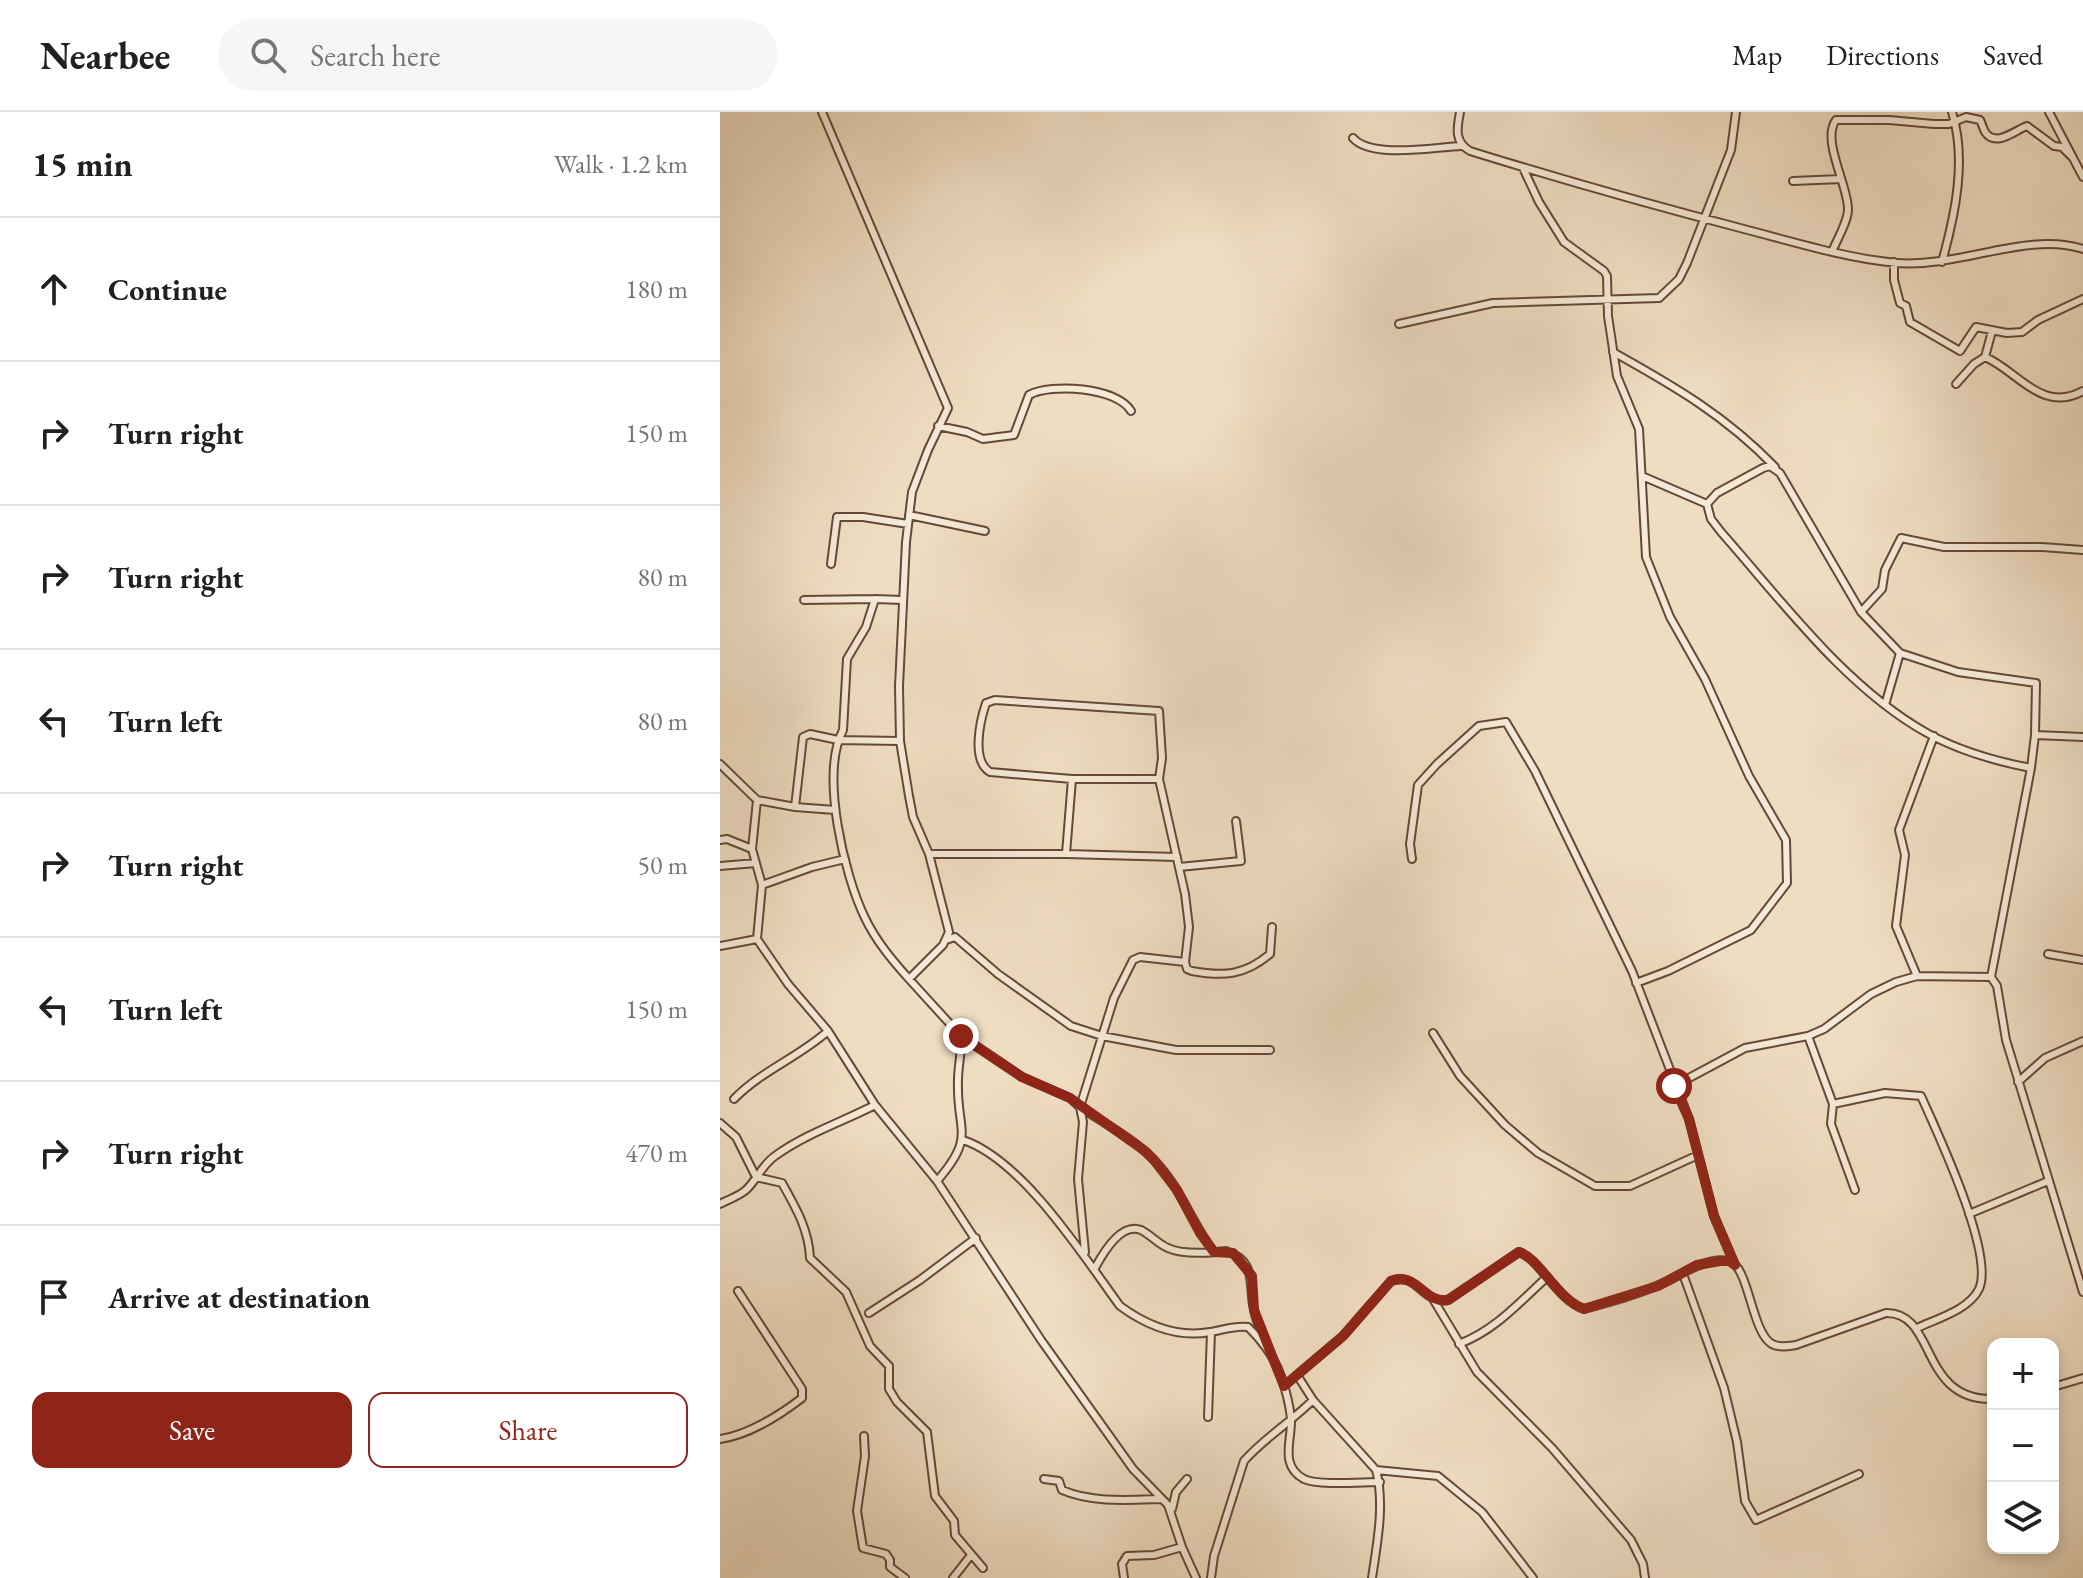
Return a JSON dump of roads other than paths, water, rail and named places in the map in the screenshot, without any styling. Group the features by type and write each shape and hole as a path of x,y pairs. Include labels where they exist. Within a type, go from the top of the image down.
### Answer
{"street":[{"path":"822,112 948,408 914,485 909,515 902,600 900,741 913,817 929,854 949,932 946,940 909,979"},
{"path":"1460,112 1457,133 1461,146"},
{"path":"1399,324 1493,303 1659,298 1679,279 1705,218 1731,150 1736,112"},
{"path":"1942,262 1953,220 1960,151 1952,112"},
{"path":"2049,112 2083,177"},
{"path":"1832,252 1848,210 1832,129 1836,120 1934,124 1955,122 1966,117 1980,120 1987,134 1996,139 2009,136 2022,127 2030,127 2038,136 2054,146 2062,147 2073,158"},
{"path":"1353,138 1365,148 1385,150 1461,146 1523,168 1705,218 1832,252 1894,262 1942,262 2044,244 2083,249"},
{"path":"1523,168 1539,202 1564,242 1604,271 1619,385 1639,429 1646,557 1658,592 1705,679 1749,776 1786,840 1787,883 1751,930 1668,971 1636,983"},
{"path":"1793,181 1841,179"},
{"path":"1894,262 1894,280 1900,303 1906,306 1910,322 1960,351 1976,327 2022,332 2038,320 2083,299"},
{"path":"1956,384 1985,357 1992,331"},
{"path":"1613,352 1690,395 1751,442 1775,467 1861,612 1900,653 1958,672 2036,683 2031,768 1991,977 1997,986 2006,1040 2018,1082 2083,1292"},
{"path":"1985,357 2039,394 2061,396 2083,391"},
{"path":"938,426 983,439 1014,435 1029,395 1061,389 1095,391 1122,400 1131,411"},
{"path":"1707,504 1717,493 1763,468 1775,467"},
{"path":"1642,476 1697,497 1707,504 1711,519 1721,532 1811,635 1885,705 1958,748 2003,763 2031,768"},
{"path":"909,515 985,531"},
{"path":"831,564 837,517 863,517 908,524"},
{"path":"1861,612 1882,589 1885,570 1901,538 1944,547 2083,550"},
{"path":"875,599 866,627 847,659 843,730 838,740 834,777 835,810 845,859 851,885 865,919 885,951 961,1036 1022,1077 1070,1098 1154,1160 1177,1190 1214,1252"},
{"path":"804,600 902,600"},
{"path":"1885,705 1900,653"},
{"path":"1159,779 1072,779 1024,776 985,769 979,758 979,748 986,703 995,700 1159,711 1162,758 1159,779 1189,927 1187,969 1236,973 1254,967 1270,954 1272,927"},
{"path":"1412,859 1410,844 1418,785 1479,726 1506,722 1535,771 1636,983 1689,1119 1714,1216 1763,1335 1772,1344 1781,1347 1796,1345 1886,1313 1898,1313 1917,1328 1935,1367 1952,1387 1967,1396 1987,1398"},
{"path":"795,807 803,737 810,734 838,740 900,741"},
{"path":"2035,735 2083,737"},
{"path":"1917,976 1896,926 1905,855 1899,830 1934,736"},
{"path":"720,764 757,800 835,810"},
{"path":"1066,854 1072,779"},
{"path":"757,800 752,849 762,885 757,939 788,984 828,1031 875,1105 937,1181 1041,1340 1133,1469 1172,1512 1182,1547 1196,1578"},
{"path":"1179,867 1241,861 1236,821"},
{"path":"722,837 752,849"},
{"path":"929,854 1177,857"},
{"path":"762,885 845,859"},
{"path":"720,866 756,863"},
{"path":"946,940 955,937 998,974 1071,1026 1102,1036 1176,1050 1270,1050"},
{"path":"720,946 757,939"},
{"path":"2048,954 2083,960"},
{"path":"1087,1260 1082,1240 1078,1179 1083,1122 1080,1107 1114,998 1133,960 1140,957 1185,962"},
{"path":"1674,1086 1745,1048 1808,1036 1824,1029 1871,994 1896,982 1917,976 1991,977"},
{"path":"734,1099 747,1086 808,1050 828,1031"},
{"path":"1433,1033 1460,1076 1505,1125 1538,1153 1595,1186 1630,1186 1698,1155"},
{"path":"937,1181 954,1162 963,1140 957,1083 961,1036"},
{"path":"1808,1036 1833,1104 1831,1124 1855,1190"},
{"path":"2018,1082 2045,1058 2083,1041"},
{"path":"1833,1104 1885,1093 1921,1096 1968,1204 1981,1266 1979,1288 1966,1304 1917,1328"},
{"path":"720,1204 744,1191 762,1166 804,1137 875,1105"},
{"path":"720,1123 736,1137 756,1177"},
{"path":"963,1140 974,1144 1007,1168 1064,1227 1120,1306 1146,1323 1174,1331 1211,1332 1229,1327 1248,1327 1267,1346"},
{"path":"756,1177 782,1183 810,1243 810,1258 846,1292 870,1346 889,1366 889,1389 897,1402 927,1432 935,1496 954,1521 955,1535 983,1568"},
{"path":"1969,1214 2048,1181"},
{"path":"1095,1268 1104,1250 1127,1230 1139,1229 1175,1251 1233,1253 1252,1276 1254,1310 1284,1386 1291,1422 1288,1459 1294,1470 1304,1478 1317,1481 1380,1482"},
{"path":"869,1313 976,1238"},
{"path":"1433,1299 1448,1300 1519,1252 1530,1257 1546,1278 1575,1305 1584,1309 1658,1286 1697,1265 1730,1261 1735,1265"},
{"path":"1683,1274 1724,1388 1737,1442 1745,1501 1756,1520 1859,1474"},
{"path":"1284,1386 1343,1336 1391,1281 1400,1277 1411,1280 1433,1299 1477,1372 1552,1448 1631,1540 1643,1564 1645,1578"},
{"path":"1459,1344 1474,1338 1510,1312 1546,1278"},
{"path":"720,1439 731,1438 802,1398 802,1389 738,1291"},
{"path":"1208,1417 1211,1332"},
{"path":"1297,1375 1313,1400 1376,1470 1380,1482 1372,1578"},
{"path":"2059,1385 2083,1378"},
{"path":"1211,1578 1214,1556 1244,1461 1313,1400"},
{"path":"864,1436 865,1456 857,1511 863,1548 886,1554 890,1567 905,1578"},
{"path":"1376,1470 1438,1476 1482,1512 1533,1578"},
{"path":"1044,1479 1059,1481 1062,1490 1077,1497 1161,1499"},
{"path":"1172,1512 1176,1492 1187,1479"},
{"path":"1124,1578 1122,1564 1127,1556 1154,1555 1182,1547"},
{"path":"953,1578 971,1555"}]}
